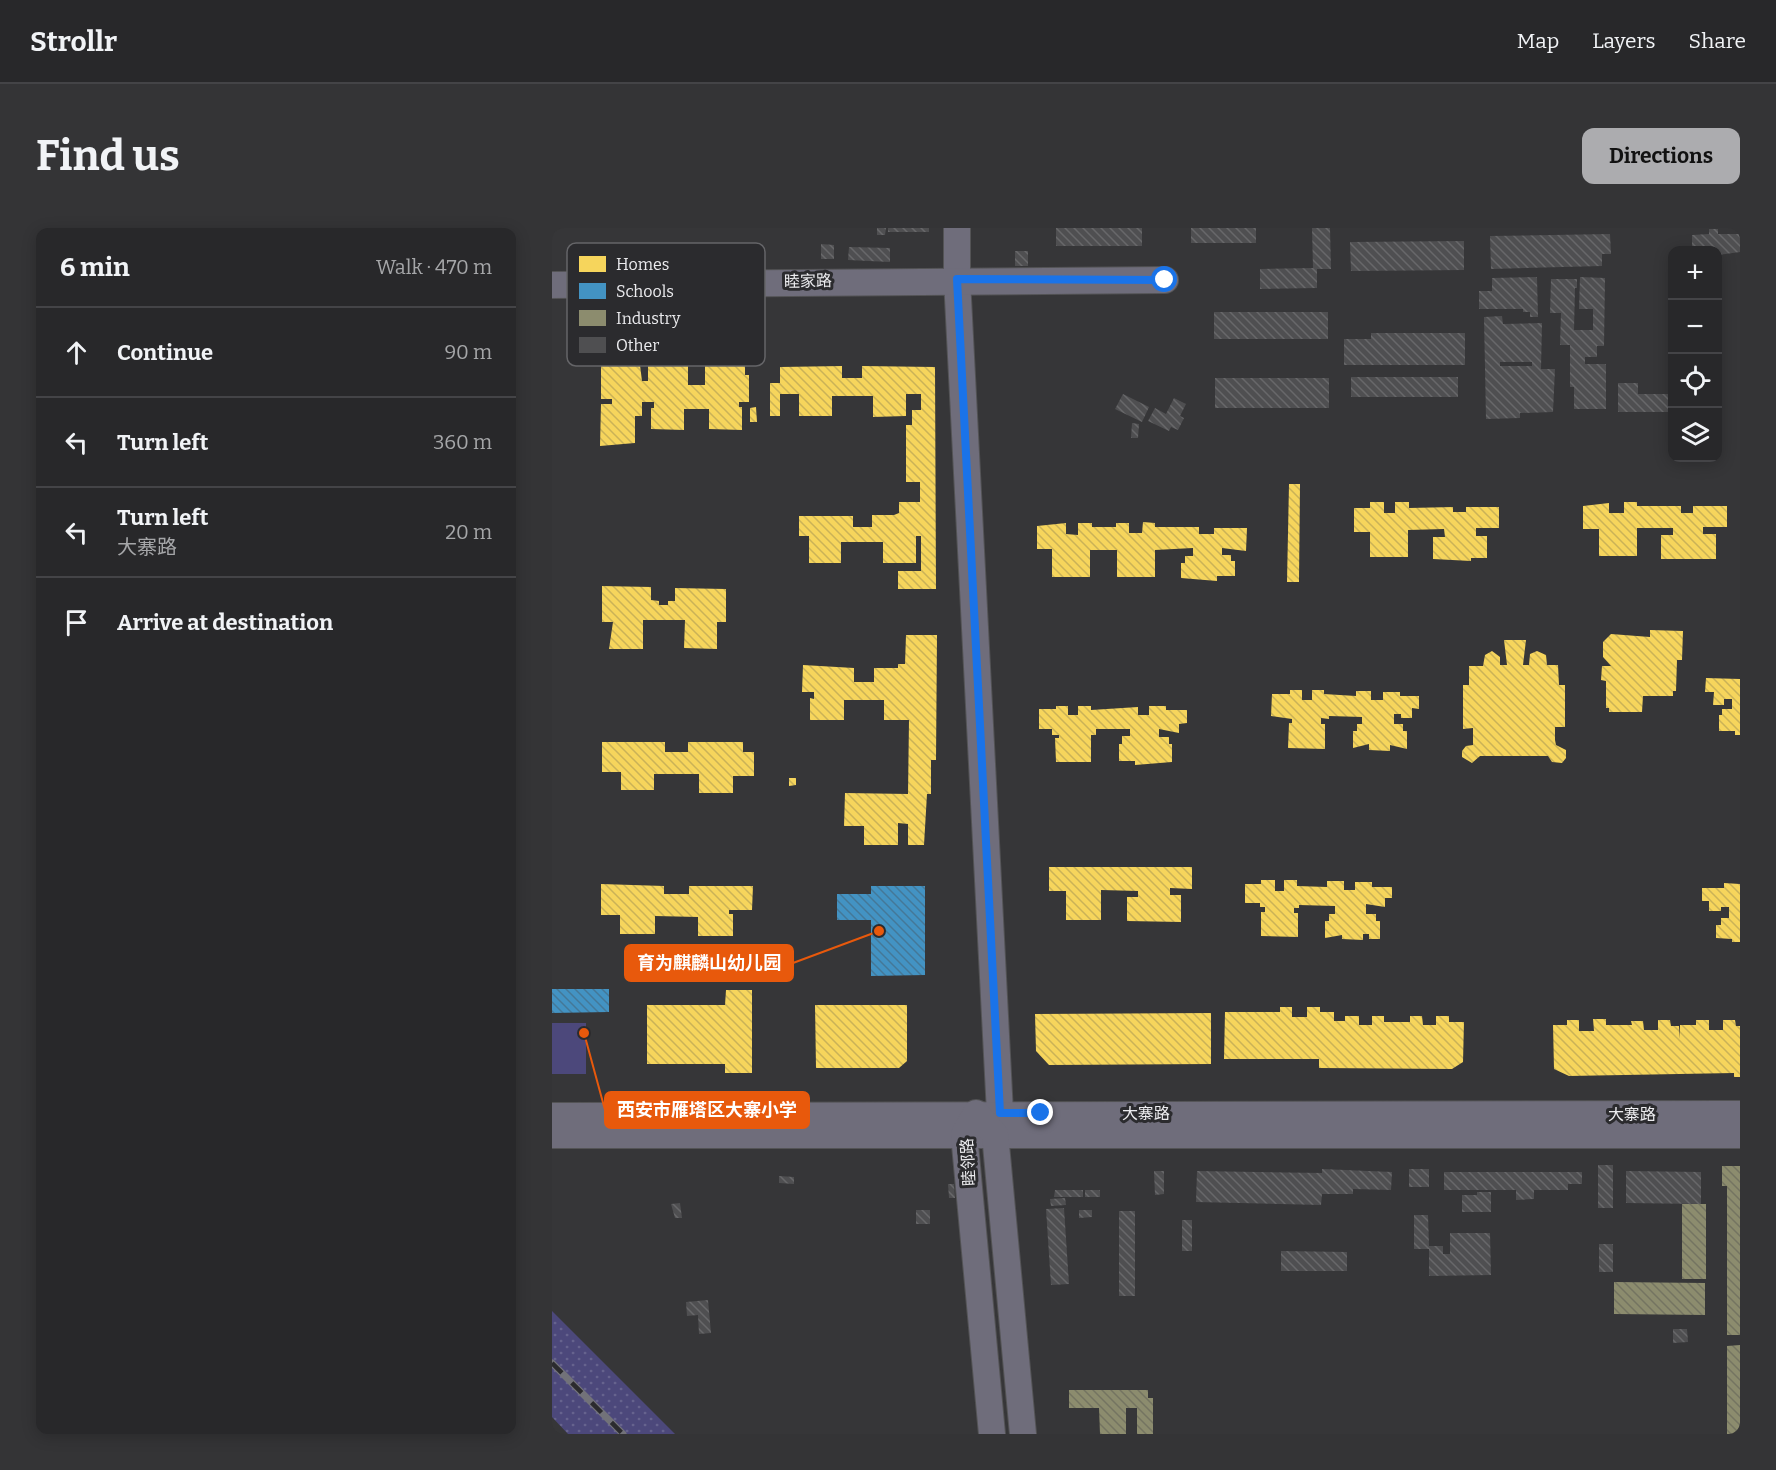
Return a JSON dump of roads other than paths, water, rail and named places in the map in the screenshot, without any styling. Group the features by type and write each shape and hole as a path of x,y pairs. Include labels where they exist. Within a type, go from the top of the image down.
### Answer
{"main road":[{"path":"957,228 984,1124"},
{"name":"睦家路","path":"765,282 957,279 1165,280"},
{"name":"睦家路","path":"552,285 567,285"},
{"name":"大寨路","path":"552,1135 984,1124 1740,1114"},
{"name":"大寨路","path":"552,1116 1740,1135"},
{"name":"睦邻路","path":"984,1124 992,1434"},
{"name":"睦邻路","path":"984,1124 1023,1434"}],"railway":[{"path":"552,1363 623,1434"}],"place":[{"name":"育为麒麟山幼儿园","path":"879,931"},
{"name":"西安市雁塔区大寨小学","path":"584,1033"}]}
